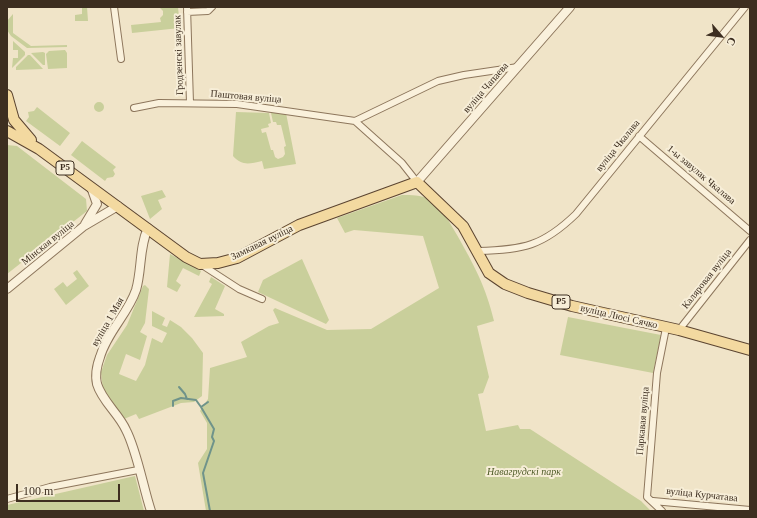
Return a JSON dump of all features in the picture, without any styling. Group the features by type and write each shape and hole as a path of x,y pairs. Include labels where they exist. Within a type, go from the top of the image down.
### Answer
{"main road":[{"path":"7,95 14,120 23,133 39,149"},
{"name":"Р5","path":"9,131 39,149 186,256 200,264"},
{"name":"вуліца Люсі Сячко","path":"417,182 463,226 489,273 505,284 528,293 679,330 750,350"},
{"name":"Замкавая вуліца","path":"200,264 218,263 237,258 298,225 417,182"}],"street":[{"path":"114,7 121,59"},
{"path":"187,9 208,11 212,7"},
{"name":"вуліца Чапаева","path":"417,182 570,7"},
{"name":"вуліца Чкалава","path":"478,251 510,250 535,244 549,237 576,214 638,136 746,7"},
{"name":"Гродзенскі завулак","path":"187,9 190,103"},
{"path":"417,182 402,163 355,122 438,80 518,67"},
{"name":"Паштовая вуліца","path":"134,108 159,103 237,104 355,122"},
{"name":"1-ы завулак Чкалава","path":"638,136 750,230"},
{"name":"Мінская вуліца","path":"84,226 97,204 91,187"},
{"name":"Мінская вуліца","path":"7,289 84,226 118,206"},
{"name":"вуліца 1 Мая","path":"148,228 144,235 140,277 131,303 104,348 96,371 97,383 100,392 127,431 151,511"},
{"name":"Каляровая вуліца","path":"679,330 750,240"},
{"path":"200,264 239,289 262,298"},
{"name":"Паркавая вуліца","path":"662,511 647,497 657,373 666,328"},
{"path":"7,499 50,487 138,470"},
{"name":"вуліца Курчатава","path":"653,501 750,510"}],"green space":[{"path":"82,7 87,7 88,21 75,21 75,15 82,14"},
{"path":"159,7 178,7 180,28 132,33 131,25 161,22 160,18 163,15 163,11"},
{"path":"13,14 13,33 31,46 67,45 67,47 27,48 11,36 7,30 7,21"},
{"path":"13,41 25,52 25,55 12,68 13,58 18,58 18,50 13,50"},
{"path":"65,50 67,53 67,68 48,69 46,54 49,51"},
{"path":"31,53 45,53 45,65 43,65"},
{"path":"28,55 30,55 43,69 16,70 16,67"},
{"path":"97,102 101,102 103,103 103,111 97,112 94,109 94,105"},
{"path":"37,107 70,133 60,146 26,121 29,117 28,112 34,111"},
{"path":"236,112 269,113 271,123 268,124 269,127 261,129 262,133 266,132 271,150 273,150 275,157 278,159 283,157 285,154 284,147 286,146 281,125 277,125 276,122 273,122 271,113 286,113 296,164 264,169 262,161 243,163 236,159 233,156"},
{"path":"82,141 116,167 113,170 115,174 113,177 107,178 105,181 71,155"},
{"path":"7,145 17,146 86,199 87,211 7,274"},
{"path":"162,190 166,197 158,200 162,209 150,219 141,196"},
{"name":"Навагрудскі парк","path":"402,195 429,199 442,211 469,256 487,297 494,321 477,326 489,377 483,393 478,394 486,431 518,425 520,429 530,429 641,501 651,511 206,511 198,463 207,449 207,423 200,411 208,399 210,368 247,357 241,342 269,326 279,323 273,310 275,308 327,330 371,329 439,288 423,236 354,230 345,233 337,218"},
{"path":"170,254 201,271 199,276 183,268 176,281 181,285 177,292 167,287"},
{"path":"302,259 329,320 326,324 258,292 263,280"},
{"path":"77,270 89,286 66,305 54,289 63,282 67,287 77,279 73,273"},
{"path":"211,277 225,286 215,309 224,314 224,316 194,317 212,284 209,282"},
{"path":"145,285 149,289 145,323 140,332 147,336 140,360 126,354 119,374 136,381 145,365 152,338 162,343 167,333 152,326 152,311 165,318 162,325 167,327 170,320 181,327 192,338 203,353 202,396 194,402 181,403 139,419 136,414 124,419 103,390 101,372 107,355 127,325 143,286"},
{"path":"568,317 661,335 653,373 560,355"},
{"path":"135,476 144,511 7,511 7,505"}],"waterway":[{"path":"179,387 187,399"},
{"path":"173,406 173,401 181,398 196,400 201,407"},
{"path":"208,402 201,407 214,429 212,437 214,441 203,473 210,511"}]}
